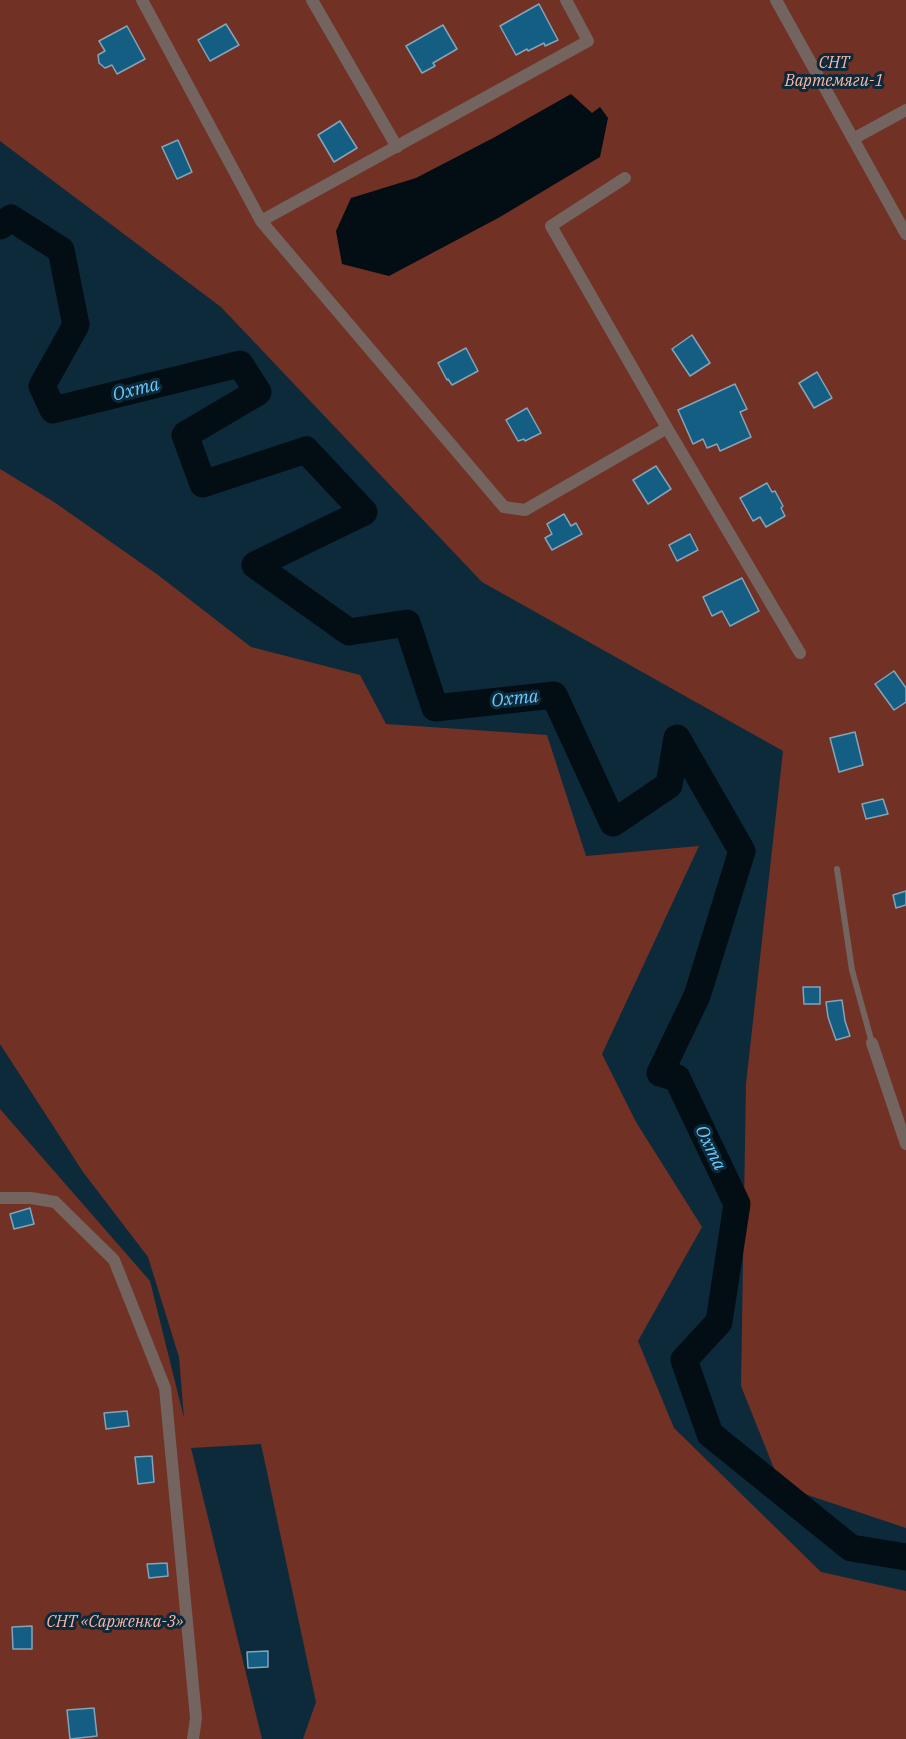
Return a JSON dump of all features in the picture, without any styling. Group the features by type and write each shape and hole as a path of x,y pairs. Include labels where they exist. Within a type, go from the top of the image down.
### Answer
{"street":[{"path":"142,0 261,221 504,507 525,510 667,428"},
{"path":"312,0 397,147"},
{"path":"261,221 588,41 566,0"},
{"path":"776,0 906,234"},
{"path":"853,139 906,110"},
{"path":"625,178 551,226 800,653"},
{"path":"872,1042 906,1144"},
{"path":"0,1198 32,1198 55,1202 114,1260 165,1388 196,1718 194,1739"}],"lane":[{"path":"837,869 852,970 872,1042"}],"green space":[{"name":"СНТ Вартемяги-1","path":"0,0 906,0 906,1528 781,1486 741,1386 746,1084 783,751 482,582 221,307 0,141"},
{"name":"СНТ «Сарженка-3»","path":"0,469 54,502 158,575 251,647 360,675 386,724 547,735 586,856 699,846 602,1054 636,1122 702,1227 638,1341 674,1428 821,1572 906,1591 906,1739 303,1739 316,1702 261,1444 191,1448 262,1739 0,1739 0,1109 150,1281 184,1418 179,1357 148,1257 83,1172 0,1044"}],"shaded area":[{"path":"571,94 592,113 600,107 608,118 600,157 500,217 389,276 342,264 336,231 351,198 416,178"}],"building":[{"path":"539,4 558,40 545,46 544,43 528,51 527,49 516,55 500,26"},
{"path":"226,24 239,45 210,61 198,40"},
{"path":"443,25 457,49 433,63 435,66 422,73 406,46"},
{"path":"127,26 145,59 117,74 112,65 105,68 99,63 98,55 105,51 99,41"},
{"path":"340,121 357,148 334,162 318,135"},
{"path":"178,140 192,172 177,179 162,147"},
{"path":"692,335 710,363 690,376 672,349"},
{"path":"466,348 478,371 452,385 438,363"},
{"path":"817,372 832,398 814,408 799,383"},
{"path":"735,384 747,409 740,412 751,437 720,451 717,444 707,448 703,439 693,444 678,410"},
{"path":"527,408 541,433 525,441 524,439 518,441 506,420"},
{"path":"656,466 671,489 648,504 633,480"},
{"path":"767,483 772,492 775,491 783,506 781,508 785,516 766,527 760,517 753,521 740,498"},
{"path":"564,514 571,526 576,523 582,534 552,550 545,538 552,534 547,524"},
{"path":"690,534 698,550 677,561 669,545"},
{"path":"742,578 759,611 730,626 722,611 712,616 703,597"},
{"path":"894,671 906,688 906,702 894,710 875,684"},
{"path":"855,732 863,765 839,772 830,738"},
{"path":"883,799 888,814 866,819 862,804"},
{"path":"906,891 906,905 896,908 893,895"},
{"path":"803,987 820,987 820,1004 804,1004"},
{"path":"842,1000 850,1036 836,1040 828,1017 826,1002"},
{"path":"30,1208 34,1224 14,1229 10,1214"},
{"path":"127,1411 129,1426 106,1429 104,1413"},
{"path":"152,1456 154,1482 138,1484 135,1457"},
{"path":"167,1563 168,1576 149,1578 147,1564"},
{"path":"32,1626 32,1649 13,1649 12,1627"},
{"path":"268,1651 268,1667 248,1668 247,1652"},
{"path":"94,1708 97,1736 70,1739 67,1710"}],"waterway":[{"name":"Охта","path":"0,226 11,218 61,250 76,325 42,386 53,410 240,364 258,392 185,435 203,484 306,450 364,512 255,565 349,632 407,623 435,708 554,695 613,823 669,785 677,738 742,851 697,996 660,1073 677,1078 737,1204 719,1322 684,1360 710,1434 851,1548 906,1557"}]}
